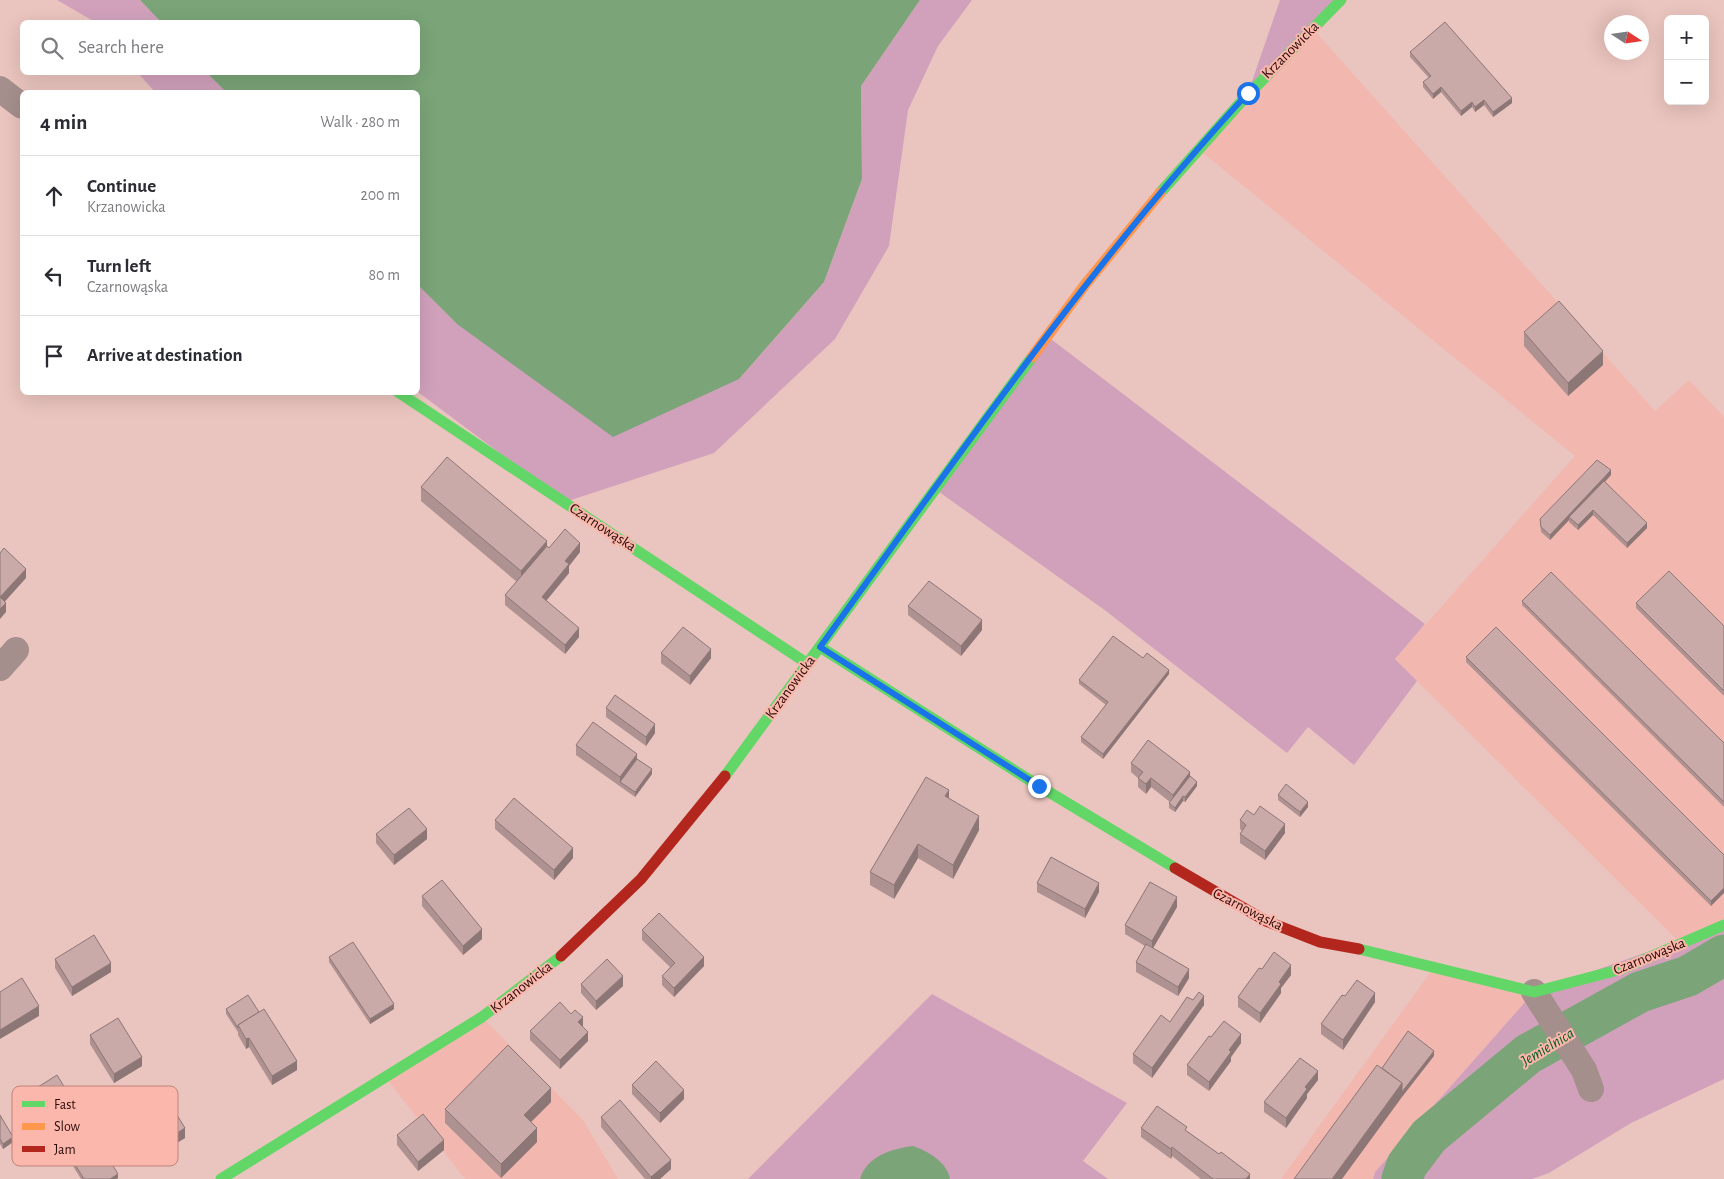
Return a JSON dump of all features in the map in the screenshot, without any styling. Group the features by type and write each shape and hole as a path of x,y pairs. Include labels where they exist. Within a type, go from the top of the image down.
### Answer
{"street":[{"name":"Krzanowicka","path":"221,1179 369,1090 482,1017 579,941 641,879 674,842 808,664 1063,314 1131,225 1197,148 1248,93 1341,0"},
{"path":"0,89 20,104"},
{"name":"Czarnowąska","path":"403,395 808,664"},
{"name":"Czarnowąska","path":"820,647 1039,786 1266,921 1320,942 1380,953 1534,992 1622,969 1724,925"},
{"path":"1534,992 1584,1070 1591,1089"}],"shaded area":[{"path":"57,0 140,0 159,20 92,20"},
{"path":"140,0 920,0 861,86 862,179 824,282 739,379 613,437 457,324 420,287 420,90 224,90 209,75 420,75 420,20 159,20"},
{"path":"920,0 972,0 938,46 908,110 889,246 835,339 714,453 565,502 420,393 420,287 457,324 739,379 824,282 862,179 861,86"},
{"path":"1280,0 1341,0 1248,93"},
{"path":"1312,28 1655,411 1689,380 1724,417 1724,925 1681,944 1395,659 1575,456 1197,148"},
{"path":"140,75 209,75 224,90 153,90"},
{"path":"1047,336 1425,624 1395,659 1417,681 1354,765 1308,727 1287,753 1106,611 935,489"},
{"path":"1724,925 1724,1079 1631,1123 1549,1173 1532,1179 1373,1179 1375,1172 1534,992"},
{"path":"1435,966 1534,992 1375,1172 1373,1179 1281,1179"},
{"path":"932,994 1127,1103 1083,1161 1108,1179 748,1179"},
{"path":"482,1017 583,1120 618,1179 465,1179 386,1078"},
{"path":"913,1146 925,1151 941,1162 950,1179 860,1179 863,1171 874,1159 896,1149"}],"building":[{"path":"1445,22 1512,98 1493,112 1484,100 1475,107 1472,102 1461,111 1441,87 1433,94 1423,82 1431,76 1410,52"},
{"path":"1559,301 1603,351 1568,383 1524,332"},
{"path":"447,457 547,541 521,571 421,487"},
{"path":"1597,460 1611,470 1550,535 1541,527 1540,519"},
{"path":"1604,481 1647,523 1627,543 1593,510 1578,525 1569,517"},
{"path":"565,529 580,543 565,561 569,564 542,597 579,628 565,645 505,595 547,546 549,548"},
{"path":"4,548 26,569 0,597 0,553"},
{"path":"1669,571 1724,626 1724,691 1636,603"},
{"path":"1551,572 1724,743 1724,802 1522,601"},
{"path":"929,581 982,620 961,646 908,606"},
{"path":"0,597 6,603 0,609"},
{"path":"683,627 711,649 690,676 661,653"},
{"path":"1496,627 1724,855 1724,888 1711,901 1466,657"},
{"path":"1113,636 1143,658 1147,653 1169,670 1103,754 1081,737 1108,702 1079,680"},
{"path":"615,695 655,724 646,737 606,708"},
{"path":"593,722 637,754 620,777 576,745"},
{"path":"1148,740 1190,772 1173,795 1151,778 1146,784 1138,778 1143,772 1131,763"},
{"path":"637,759 652,769 635,792 620,782"},
{"path":"1190,776 1197,782 1185,797 1183,796 1175,808 1169,803"},
{"path":"926,777 949,790 945,796 979,816 953,865 918,844 894,885 870,872"},
{"path":"1286,784 1308,802 1300,812 1278,795"},
{"path":"514,798 573,848 554,870 495,820"},
{"path":"1260,806 1285,824 1265,851 1240,834 1246,825 1240,820 1247,810 1254,815"},
{"path":"409,808 427,829 394,855 376,834"},
{"path":"1051,857 1099,883 1085,909 1037,883"},
{"path":"442,880 482,929 463,946 422,896"},
{"path":"1150,882 1177,897 1152,941 1125,925"},
{"path":"659,913 704,957 674,988 662,976 675,963 642,930"},
{"path":"94,935 111,963 72,987 55,959"},
{"path":"353,942 394,1004 370,1019 329,957"},
{"path":"1146,944 1189,969 1178,987 1136,962"},
{"path":"1274,952 1291,965 1279,982 1281,984 1260,1013 1238,997 1259,968 1262,969"},
{"path":"607,959 623,976 596,1001 581,984"},
{"path":"22,978 39,1006 0,1030 0,992"},
{"path":"1357,980 1375,993 1343,1040 1321,1024 1342,995 1345,996"},
{"path":"1199,992 1204,996 1152,1068 1133,1054 1161,1015 1170,1022 1187,997 1193,1000"},
{"path":"248,995 259,1012 238,1025 238,1028 226,1009"},
{"path":"560,1002 571,1014 575,1010 583,1017 578,1022 588,1032 560,1060 530,1031"},
{"path":"264,1009 297,1061 272,1076 249,1038 246,1039 238,1025"},
{"path":"118,1018 142,1057 114,1074 90,1035"},
{"path":"1224,1021 1241,1034 1229,1050 1231,1052 1209,1082 1187,1065 1209,1036 1211,1037"},
{"path":"1408,1031 1434,1051 1402,1092 1402,1083 1382,1068"},
{"path":"508,1045 551,1088 524,1115 537,1128 501,1164 445,1109"},
{"path":"1300,1058 1318,1071 1305,1087 1307,1089 1286,1118 1264,1102"},
{"path":"656,1061 684,1090 660,1113 632,1085"},
{"path":"1377,1065 1402,1083 1332,1179 1294,1179"},
{"path":"57,1075 64,1086 40,1086"},
{"path":"620,1100 671,1160 651,1177 601,1117"},
{"path":"1157,1106 1187,1127 1185,1130 1219,1154 1221,1152 1250,1174 1246,1179 1213,1179 1172,1147 1171,1149 1141,1128"},
{"path":"423,1114 444,1140 418,1162 397,1135"},
{"path":"0,1115 12,1138 3,1144 0,1139"},
{"path":"178,1117 185,1128 178,1132"},
{"path":"76,1166 113,1166 118,1174 110,1179 84,1179"}],"waterway":[{"name":"Jemielnica","path":"1402,1179 1407,1165 1429,1136 1528,1054 1640,992 1688,976 1724,955"}],"traffic: fast":[{"path":"1160,193 1240,103 1341,0"},
{"path":"725,776 1032,357"},
{"path":"403,395 808,664"},
{"path":"820,647 1039,786 1175,868"},
{"path":"1359,949 1534,992 1622,969 1724,925"},
{"path":"221,1179 482,1017 561,956"}],"traffic: slow":[{"path":"1032,357 1084,286 1160,193"}],"traffic: jam":[{"path":"561,956 641,879 725,776"},
{"path":"1175,868 1266,921 1320,942 1359,949"}],"route":[{"path":"1039,786 820,647 1084,286 1131,225 1197,148 1248,93"}]}
